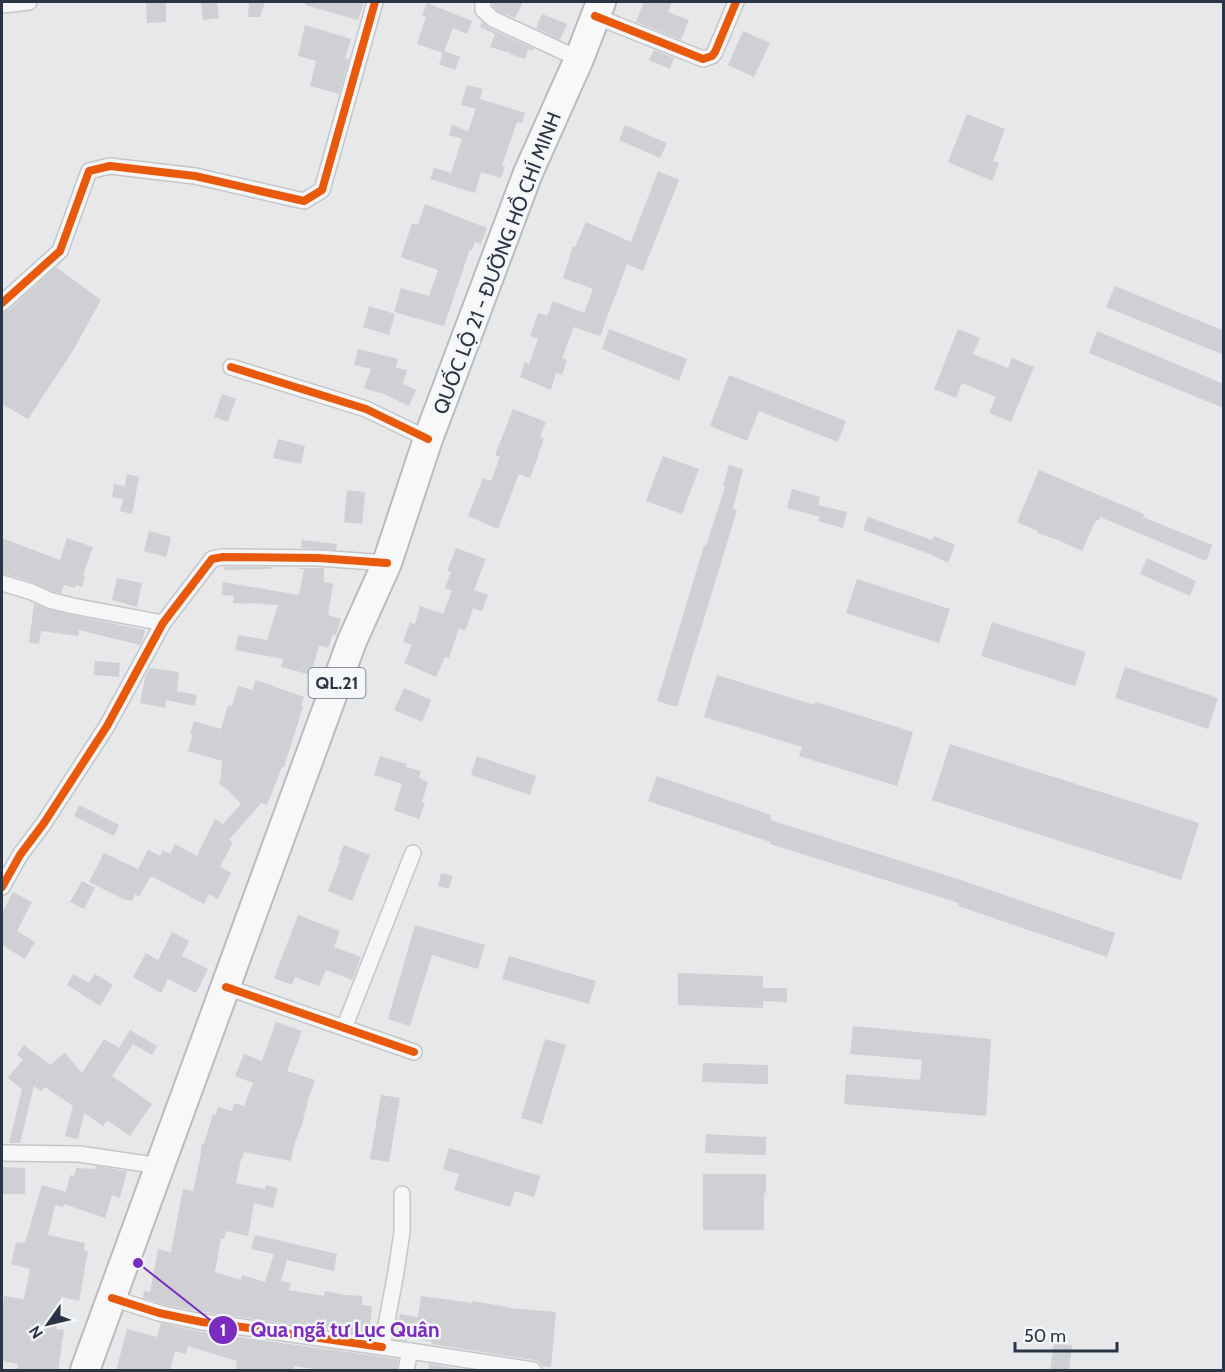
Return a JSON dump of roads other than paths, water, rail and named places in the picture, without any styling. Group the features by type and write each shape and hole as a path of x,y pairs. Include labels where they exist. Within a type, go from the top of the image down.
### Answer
{"highway":[{"name":"QUỐC LỘ 21 - ĐƯỜNG HỒ CHÍ MINH","path":"85,1371 352,641 387,563 428,440 528,173 579,59 598,9"}],"street":[{"path":"2,5 29,2"},
{"path":"2,303 60,251 88,171 110,166 195,176 304,201 322,190 375,2"},
{"path":"483,2 483,10 493,19 579,59"},
{"path":"598,9 703,59 716,52 736,2"},
{"path":"231,368 366,409 428,440"},
{"path":"2,886 20,855 44,823 107,726 163,623 212,559 223,557 318,558 387,563"},
{"path":"2,583 73,606 163,623"},
{"path":"344,1028 413,853"},
{"path":"226,987 414,1052"},
{"path":"2,1153 79,1154 160,1166"},
{"path":"382,1347 402,1232 402,1194"},
{"path":"112,1298 202,1322 410,1351 495,1368 532,1371"},
{"path":"406,1371 410,1351"}],"place":[{"name":"Qua ngã tư Lục Quân","path":"138,1263"}]}
